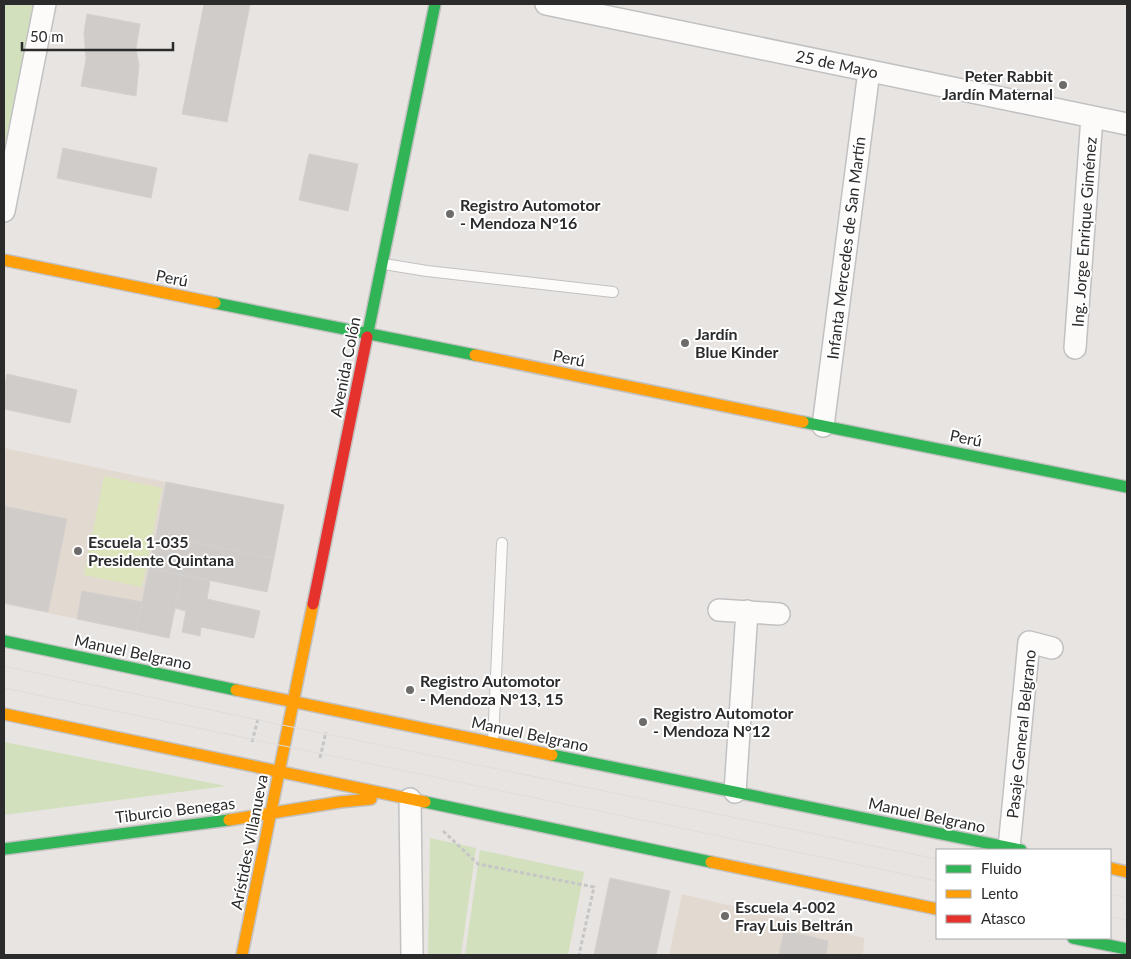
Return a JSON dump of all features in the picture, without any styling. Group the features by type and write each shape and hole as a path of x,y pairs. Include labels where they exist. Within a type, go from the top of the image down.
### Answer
{"main road":[{"name":"Avenida Colón","path":"287,736 435,4"},
{"name":"Perú","path":"4,260 1127,487"},
{"name":"Manuel Belgrano","path":"4,641 1015,849"},
{"path":"4,714 936,909"},
{"name":"Arístides Villanueva","path":"242,955 287,736"},
{"name":"Tiburcio Benegas","path":"4,849 271,814 340,802 410,799"},
{"path":"1111,868 1127,872"},
{"path":"1078,939 1127,949"}],"street":[{"path":"4,211 45,4"},
{"name":"25 de Mayo","path":"546,4 1127,124"},
{"name":"Infanta Mercedes de San Martín","path":"823,426 869,71"},
{"name":"Ing. Jorge Enrique Giménez","path":"1075,348 1092,117"},
{"path":"719,610 779,614"},
{"path":"735,792 747,611"},
{"name":"Pasaje General Belgrano","path":"1015,849 1029,642 1052,648"},
{"path":"410,799 412,955"}],"lane":[{"path":"383,264 613,292"},
{"path":"493,743 502,543"}],"path":[{"path":"478,864 594,887 579,955"}],"shaded area":[{"name":"Escuela 1-035 Presidente Quintana","path":"4,448 166,482 136,631 4,604"},
{"name":"Escuela 4-002 Fray Luis Beltrán","path":"682,894 864,938 863,955 669,955"}],"green space":[{"path":"4,4 34,4 4,149"},
{"path":"104,476 162,488 142,587 84,575"},
{"path":"4,742 226,786 4,815"},
{"path":"430,838 476,848 461,955 428,955"},
{"path":"480,850 584,872 568,955 465,955"}],"building":[{"path":"204,4 250,4 227,122 182,114"},
{"path":"87,14 140,24 136,48 139,66 136,96 81,86 86,59 84,33"},
{"path":"63,148 157,168 151,198 57,178"},
{"path":"309,154 358,164 348,211 299,200"},
{"path":"7,374 77,390 70,423 4,409 4,389"},
{"path":"166,482 284,505 274,558 156,535"},
{"path":"4,506 67,519 48,612 4,603"},
{"path":"156,535 274,558 267,592 149,568"},
{"path":"149,568 182,575 169,638 136,631"},
{"path":"182,575 210,581 207,599 260,611 254,638 201,627 200,636 182,632 186,611 175,608"},
{"path":"82,591 142,602 136,631 77,619"},
{"path":"610,878 670,891 656,955 594,955"},
{"path":"784,930 828,941 826,955 779,955"}],"tram line":[{"path":"4,666 936,859"},
{"path":"4,688 936,881"},
{"path":"1111,894 1127,898"},
{"path":"1111,917 1127,920"}],"traffic: fast":[{"path":"367,337 435,4"},
{"path":"215,303 475,355"},
{"path":"803,422 1127,487"},
{"path":"4,641 236,690"},
{"path":"552,755 1016,849"},
{"path":"425,802 711,862"},
{"path":"4,849 229,820"},
{"path":"1078,939 1127,949"}],"traffic: slow":[{"path":"4,260 215,303"},
{"path":"475,355 803,422"},
{"path":"242,955 313,604"},
{"path":"236,690 552,755"},
{"path":"4,714 425,802"},
{"path":"229,820 340,802 371,799"},
{"path":"711,862 936,909"},
{"path":"1111,868 1127,872"}],"traffic: jam":[{"path":"313,604 367,337"}],"place":[{"name":"Peter Rabbit Jardín Maternal","path":"1063,85"},
{"name":"Registro Automotor - Mendoza N°16","path":"450,214"},
{"name":"Jardín Blue Kinder","path":"685,343"},
{"name":"Escuela 1-035 Presidente Quintana","path":"78,551"},
{"name":"Registro Automotor - Mendoza N°13, 15","path":"410,690"},
{"name":"Registro Automotor - Mendoza N°12","path":"643,722"},
{"name":"Escuela 4-002 Fray Luis Beltrán","path":"725,916"}]}
